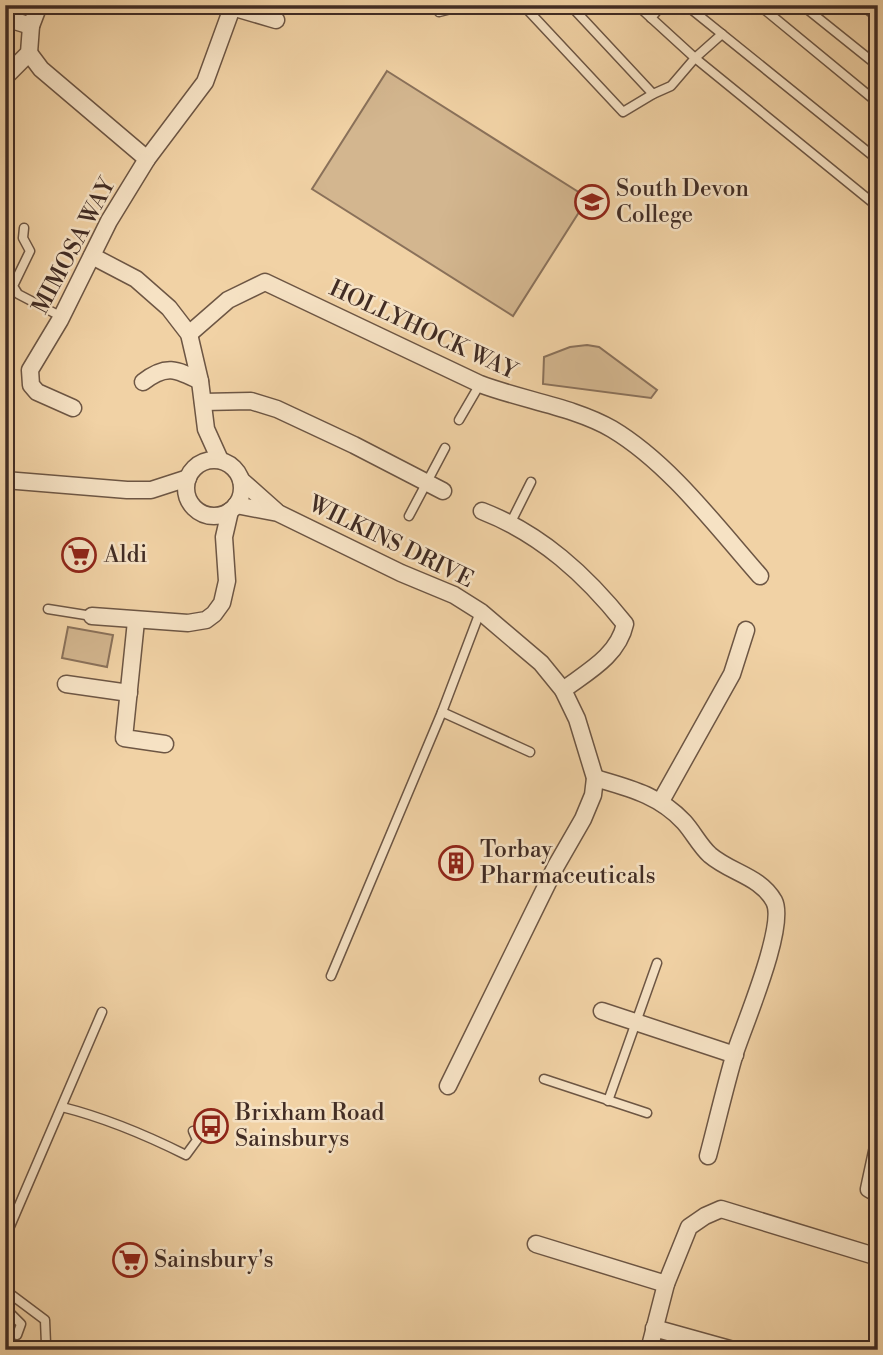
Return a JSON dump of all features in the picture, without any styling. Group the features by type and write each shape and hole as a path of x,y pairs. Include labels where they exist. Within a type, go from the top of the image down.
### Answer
{"street":[{"path":"5,77 29,53 31,26 39,5"},
{"name":"MIMOSA WAY","path":"73,408 37,392 31,385 30,370 62,317 109,221 147,159 205,82 228,7 276,20"},
{"path":"5,18 31,26"},
{"path":"29,53 41,69 147,159"},
{"path":"92,256 136,279 169,308 189,334 200,381 206,429 199,464 188,478 187,496 191,504"},
{"name":"HOLLYHOCK WAY","path":"189,334 228,300 265,282 480,384 585,417 632,442 677,482 760,576"},
{"path":"143,382 155,373 178,370 200,381"},
{"path":"203,402 251,401 277,409 443,491"},
{"path":"199,464 208,460 220,460 206,429"},
{"name":"WILKINS DRIVE","path":"220,460 232,467 241,480 278,513 401,573 454,595 481,612 541,663 563,690 577,719 595,778"},
{"path":"5,480 127,490 151,489 188,478"},
{"path":"92,616 188,623 206,620 214,614 222,603 227,581 224,537 233,508 241,495 241,480"},
{"path":"151,489 191,504 206,515 224,537"},
{"name":"WILKINS DRIVE","path":"206,515 217,516 233,508 278,513"},
{"path":"482,511 511,522 548,546 579,574 625,624 623,635 606,658 563,690"},
{"path":"136,621 124,738 165,744"},
{"path":"661,801 732,674 746,629"},
{"path":"66,684 129,693"},
{"path":"448,1086 555,866 583,819 593,795 595,778 661,801 684,822 710,855 764,886 776,904 776,923 770,952 734,1055 708,1156"},
{"path":"602,1011 734,1055"},
{"path":"878,1147 869,1189 878,1194"},
{"path":"649,1350 666,1284 689,1227 721,1209 878,1257"},
{"path":"536,1244 666,1284"},
{"path":"654,1328 733,1350"}],"lane":[{"path":"439,12 451,5"},
{"path":"523,5 623,113 671,86 695,58 722,34"},
{"path":"570,5 653,94"},
{"path":"637,5 695,58 878,207"},
{"path":"651,18 662,5"},
{"path":"686,5 878,160"},
{"path":"759,5 878,103"},
{"path":"802,5 878,66"},
{"path":"862,5 878,18"},
{"path":"24,228 23,238 30,251 9,285 18,294 62,317"},
{"path":"459,420 480,384"},
{"path":"409,516 444,448"},
{"path":"511,522 531,482"},
{"path":"48,609 92,616"},
{"path":"331,976 481,612"},
{"path":"442,712 530,752"},
{"path":"608,1101 657,963"},
{"path":"5,1238 102,1012"},
{"path":"544,1079 647,1114"},
{"path":"62,1107 98,1116 186,1155 197,1140 193,1131"},
{"path":"5,1290 45,1320 46,1344 43,1350"},
{"path":"7,1312 21,1324 17,1335"}],"shaded area":[{"path":"387,71 588,198 513,316 312,189"},
{"path":"570,347 599,347 657,390 651,398 543,384 544,357"},
{"path":"68,627 113,635 107,667 62,658"}],"place":[{"name":"South Devon College","path":"592,202"},
{"name":"Aldi","path":"79,555"},
{"name":"Torbay Pharmaceuticals","path":"456,863"},
{"name":"Brixham Road Sainsburys","path":"211,1126"},
{"name":"Sainsbury's","path":"130,1260"}]}
